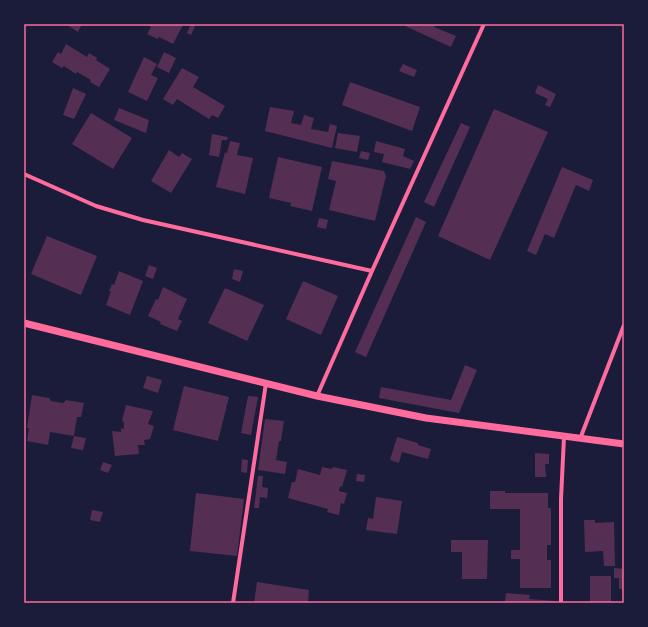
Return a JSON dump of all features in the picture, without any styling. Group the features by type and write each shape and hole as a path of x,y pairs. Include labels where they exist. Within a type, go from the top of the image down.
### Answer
{"street":[{"path":"317,396 484,24"},
{"path":"24,174 96,206 143,220 372,271"},
{"path":"24,323 317,396 426,418 624,444"},
{"path":"580,439 624,325"},
{"path":"233,603 266,383"},
{"path":"561,603 561,499 564,437"}],"building":[{"path":"82,24 78,32 67,25"},
{"path":"146,24 183,25 173,44 159,37 158,39 147,34 151,27"},
{"path":"191,24 196,24 191,35 187,33"},
{"path":"406,24 436,24 434,27 456,36 451,47 405,26"},
{"path":"66,44 87,57 89,53 97,58 96,60 110,69 99,87 90,82 91,80 77,72 76,74 64,66 62,68 52,62 58,52 61,54"},
{"path":"164,52 176,58 169,73 157,67"},
{"path":"144,57 157,64 151,75 158,78 147,101 128,92"},
{"path":"403,64 417,70 414,77 399,71"},
{"path":"182,68 199,77 193,87 225,106 218,118 212,115 209,119 177,99 173,105 163,99"},
{"path":"350,82 420,107 412,131 342,105"},
{"path":"538,85 556,94 550,107 545,105 548,99 535,93"},
{"path":"73,88 86,94 74,119 63,115"},
{"path":"270,107 294,111 291,123 301,125 304,115 314,118 311,129 328,132 330,124 337,126 332,148 265,131"},
{"path":"119,108 149,120 146,133 114,120"},
{"path":"494,109 548,132 490,260 438,236"},
{"path":"91,113 132,138 113,169 72,144"},
{"path":"461,123 470,127 434,207 424,202"},
{"path":"338,133 360,136 357,152 335,148"},
{"path":"212,134 228,137 227,140 222,140 219,157 209,155"},
{"path":"230,141 240,143 237,155 253,158 245,194 216,187 225,152 227,153"},
{"path":"376,141 405,149 403,156 414,161 410,169 382,162 384,154 374,152"},
{"path":"169,150 179,157 182,153 192,159 171,193 151,181"},
{"path":"361,151 370,153 368,160 359,158"},
{"path":"278,157 322,167 312,211 290,206 291,203 269,198"},
{"path":"332,161 384,171 386,176 375,221 329,210 336,181 328,179"},
{"path":"562,167 593,180 589,191 576,185 554,238 545,234 536,255 527,251"},
{"path":"416,217 426,222 366,357 355,352"},
{"path":"319,218 328,220 326,229 317,227"},
{"path":"47,236 97,256 81,295 31,274"},
{"path":"149,265 157,268 153,279 145,276"},
{"path":"234,269 243,271 240,282 232,279"},
{"path":"119,271 143,281 130,315 106,305 111,291 109,291 112,284 114,285"},
{"path":"303,281 338,296 321,335 286,319"},
{"path":"163,287 187,299 178,319 182,321 177,331 160,324 161,322 148,316 156,299 158,300"},
{"path":"225,288 264,305 247,341 208,323"},
{"path":"465,365 477,370 459,413 379,398 381,387 451,400"},
{"path":"147,376 162,380 158,393 143,388"},
{"path":"184,386 229,397 218,441 173,430"},
{"path":"32,395 49,398 51,401 63,403 66,400 84,403 81,417 77,417 74,436 50,432 48,445 27,441 29,428 27,428"},
{"path":"248,396 258,397 251,435 241,433"},
{"path":"126,405 153,411 148,424 154,426 150,439 144,440 145,445 138,445 139,454 115,456 112,431 121,432 121,428 124,429 124,422 122,421"},
{"path":"265,419 284,421 276,460 287,462 285,474 258,470"},
{"path":"74,436 86,438 83,450 71,448"},
{"path":"397,437 418,443 418,445 431,449 428,459 402,452 399,463 390,460"},
{"path":"535,453 549,454 549,464 545,464 546,477 535,477"},
{"path":"242,459 248,460 247,473 241,472"},
{"path":"103,462 112,465 108,473 100,470"},
{"path":"322,467 332,469 333,467 347,470 342,487 340,486 339,491 347,493 344,504 341,503 339,515 327,512 328,509 288,498 292,482 295,482 298,469 320,475"},
{"path":"357,474 365,475 364,482 356,481"},
{"path":"258,476 263,476 262,487 268,488 267,498 260,497 259,508 254,508"},
{"path":"490,491 505,491 505,493 548,493 548,508 551,508 551,545 547,545 547,560 551,560 551,588 520,588 520,559 511,559 511,550 520,550 520,509 490,509"},
{"path":"196,493 244,499 237,556 190,551"},
{"path":"376,497 402,501 397,534 366,530 368,518 373,519"},
{"path":"92,510 103,512 100,522 90,520"},
{"path":"584,520 595,520 595,523 614,522 615,566 604,566 603,551 585,552"},
{"path":"451,540 488,540 487,579 462,579 462,552 451,552"},
{"path":"614,568 624,569 624,589 619,589 619,578 614,578"},
{"path":"590,576 611,576 611,603 590,603"},
{"path":"257,582 309,590 308,603 254,603"},
{"path":"506,593 530,595 529,599 555,601 555,603 505,603"}]}
